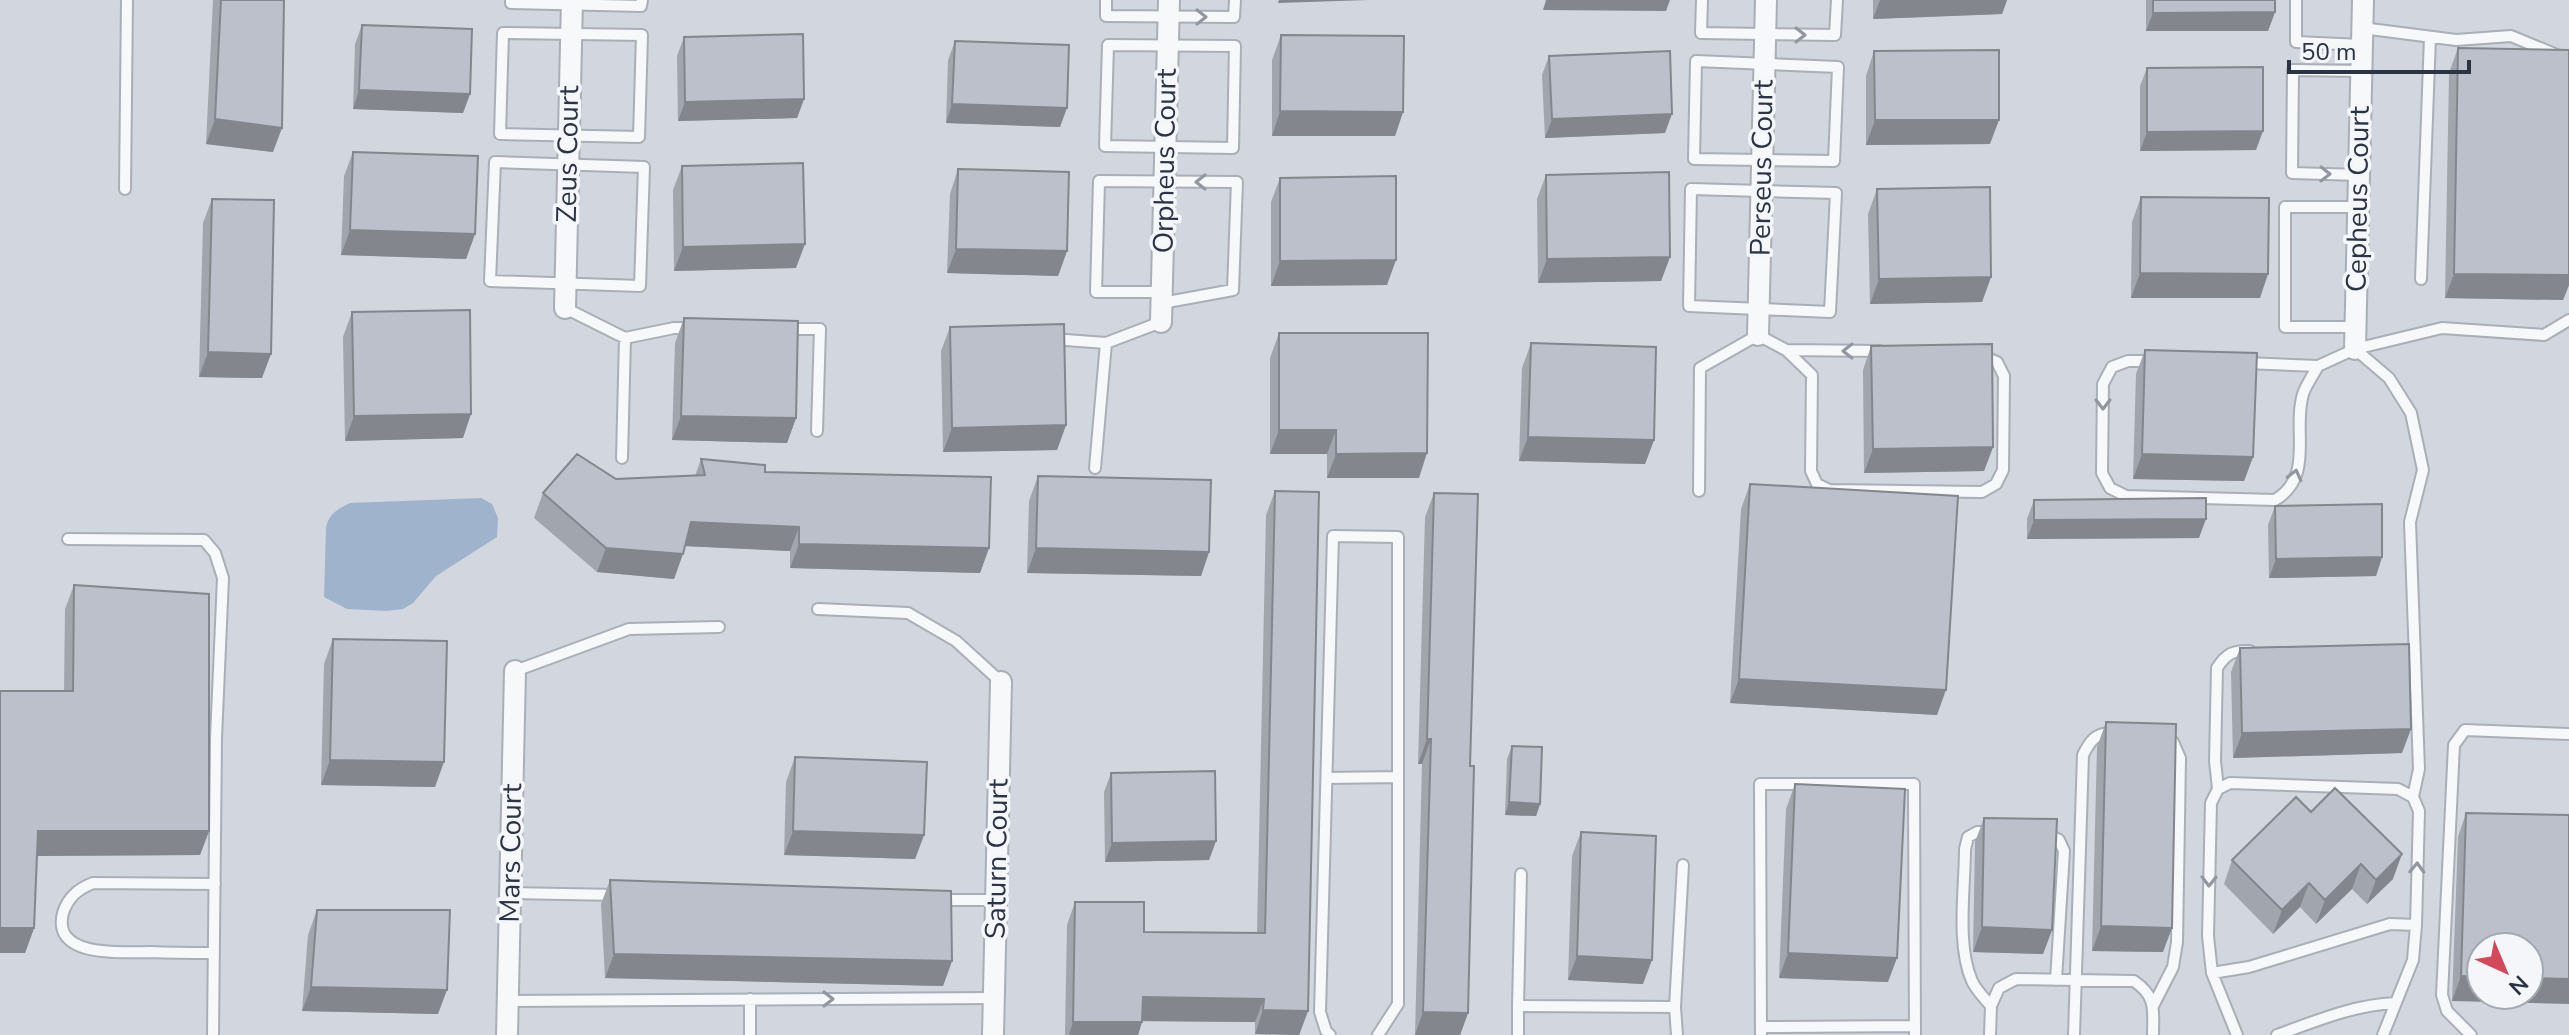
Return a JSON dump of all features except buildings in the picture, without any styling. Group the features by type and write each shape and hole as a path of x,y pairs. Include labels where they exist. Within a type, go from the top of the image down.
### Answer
{"street":[{"name":"Perseus Court","path":"1758,335 1766,0"},
{"name":"Cepheus Court","path":"2355,349 2363,0"},
{"name":"Zeus Court","path":"565,308 572,2"},
{"name":"Orpheus Court","path":"1162,306 1168,9"},
{"name":"Mars Court","path":"507,1035 515,671"},
{"name":"Saturn Court","path":"993,1035 1001,682"}],"lane":[{"path":"125,189 127,0"},
{"path":"1106,0 1106,16 1168,9 1234,17 1235,0"},
{"path":"1702,0 1701,33 1766,35 1835,35 1837,0"},
{"path":"2296,0 2296,42 2362,36 2456,40 2511,36 2569,60"},
{"path":"511,1 642,3"},
{"path":"503,33 571,34 642,35 639,137 500,134 503,33"},
{"path":"2421,279 2430,37"},
{"path":"1108,45 1168,45 1235,46 1233,148 1105,146 1108,45"},
{"path":"1696,61 1765,64 1838,67 1834,161 1694,159 1696,61"},
{"path":"2359,175 2292,173 2293,70 2361,71"},
{"path":"495,162 568,165 644,167 640,286 490,281 495,162"},
{"path":"1046,338 1106,343 1162,306 1233,290 1237,182 1099,181 1096,292 1162,306"},
{"path":"1691,189 1762,190 1836,193 1830,312 1689,306 1691,189"},
{"path":"2355,327 2285,327 2285,207 2358,207"},
{"path":"565,308 625,338 674,328 703,328"},
{"path":"2240,363 2318,366 2355,349 2442,328 2544,335 2569,320"},
{"path":"776,329 820,329 817,431"},
{"path":"1699,491 1700,368 1758,335 1786,350 1812,375 1811,471 1817,484 1829,490 1982,492 1996,484 2003,470 2004,376 1997,362 1982,355 1966,354"},
{"path":"622,458 625,338"},
{"path":"1095,468 1106,343"},
{"path":"2355,349 2389,378 2411,413 2423,470 2410,522 2419,769 2413,797 2419,811 2416,925 2413,960 2383,1035"},
{"path":"1786,350 1889,352"},
{"path":"2169,361 2128,361 2112,367 2103,384 2102,473 2110,488 2126,496 2275,500 2290,491 2297,476 2303,395 2318,366"},
{"path":"1330,1035 1320,1012 1333,536 1398,537 1398,1004 1378,1035"},
{"path":"68,539 204,540 215,553 223,578 216,738 213,1035"},
{"path":"818,609 908,613 956,641 1001,682"},
{"path":"515,671 629,629 719,627"},
{"path":"2237,1035 2212,973 2208,936 2211,803 2218,789 2215,761 2217,668 2225,656 2238,650 2267,651"},
{"path":"2400,653 2414,653"},
{"path":"2471,1035 2447,1011 2442,995 2454,745 2465,730 2569,734"},
{"path":"2074,1035 2083,755 2090,740 2105,732 2119,733"},
{"path":"2153,1006 2173,967 2177,942 2180,758 2173,742 2160,735"},
{"path":"1327,778 1398,777"},
{"path":"2218,789 2230,783 2398,789 2413,797"},
{"path":"1760,784 1914,784 1915,1030 1761,1031 1760,784"},
{"path":"1991,1006 1973,983 1965,958 1965,849 1968,837 1977,832 2005,832"},
{"path":"2033,832 2047,832 2059,840 2064,851 2056,980"},
{"path":"1677,1035 1675,1007 1683,865"},
{"path":"1518,1035 1521,874"},
{"path":"214,953 89,950 65,935 62,918 71,897 79,888 93,883 215,884"},
{"path":"510,893 632,895"},
{"path":"929,899 996,900"},
{"path":"2212,973 2249,967 2390,924 2416,925"},
{"path":"1990,1035 1991,1006 1999,988 2016,979 2134,981 2148,991 2153,1006 2153,1035"},
{"path":"508,1001 994,998"},
{"path":"750,999 750,1035"},
{"path":"2277,1035 2343,1011 2370,1004 2395,1003"},
{"path":"1518,1006 1675,1007"}],"shaded area":[{"path":"0,0 2569,0 2569,1035 0,1035"}],"water":[{"path":"481,498 492,504 498,518 497,537 436,576 413,603 403,609 387,611 347,609 324,597 326,528 331,515 337,510 350,503"}]}
